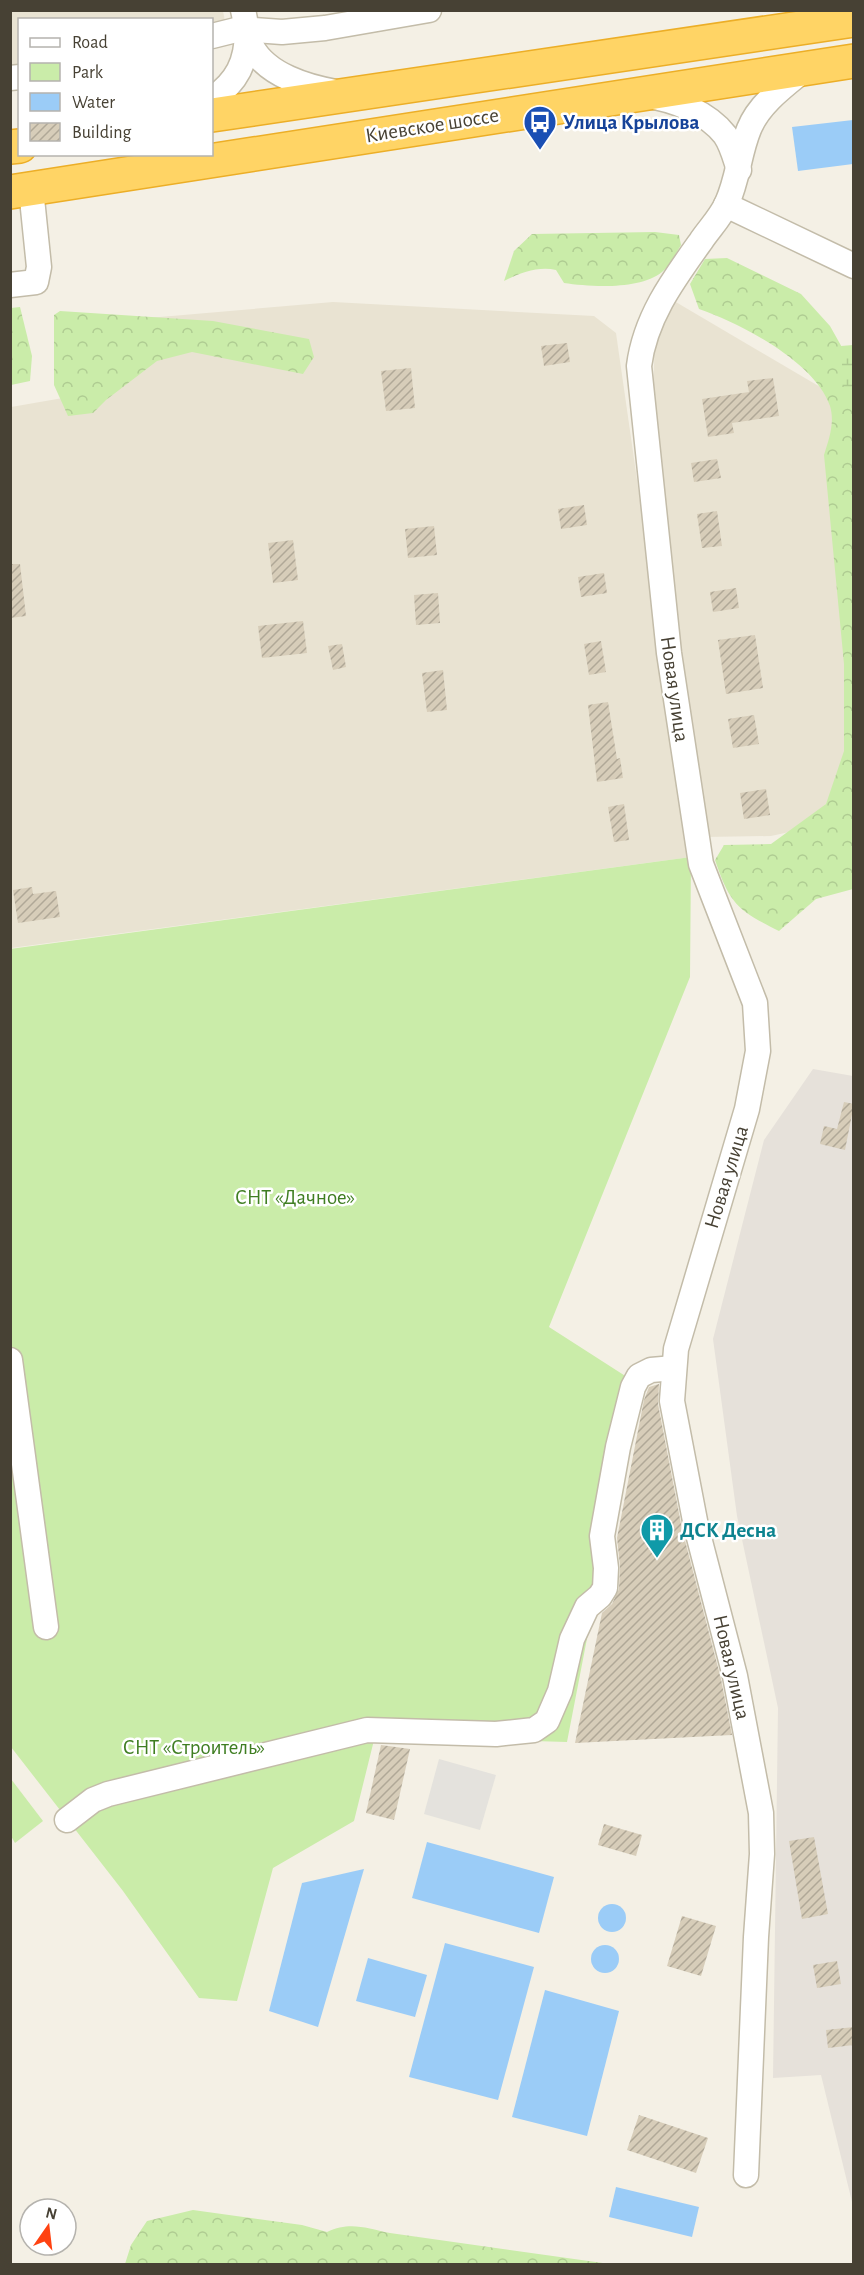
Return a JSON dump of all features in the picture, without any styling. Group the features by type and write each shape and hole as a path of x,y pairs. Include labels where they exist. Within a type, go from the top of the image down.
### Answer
{"highway":[{"name":"Киевское шоссе","path":"213,115 854,20"},
{"name":"Киевское шоссе","path":"21,190 854,61"}],"street":[{"path":"213,36 245,20 282,32 325,28 429,10"},
{"path":"245,20 251,45 257,54 283,74 319,89 351,94"},
{"path":"213,98 236,77 245,56 245,20"},
{"name":"Новая улица","path":"746,2175 756,1937 762,1854 761,1813 735,1676 696,1526 672,1401 676,1349 747,1109 758,1051 755,1003 701,864 669,653 639,366 642,342 653,315 670,285 726,205 739,170 748,132 757,115 767,102 807,68"},
{"path":"633,94 669,101 711,122 726,136 739,170"},
{"path":"10,285 36,282 39,267 21,190"},
{"path":"726,205 854,266"},
{"path":"10,1360 46,1627"},
{"path":"68,1820 93,1800 108,1794 367,1730 496,1734 534,1730 547,1721 560,1691 572,1639 587,1607 600,1596 604,1588 606,1568 602,1536 618,1447 633,1386 639,1376 651,1370 675,1368"}],"shaded area":[{"path":"10,11 223,11 225,21 213,24 213,18 18,18 18,65 11,67"},
{"path":"669,298 839,398 853,759 812,827 771,836 705,837 652,421 655,338"},
{"path":"333,302 594,316 616,333 691,857 11,948 11,407 63,398 55,326"},
{"path":"813,1069 853,1076 853,2206 821,2075 773,2078 778,1708 737,1516 713,1339 764,1140"},
{"path":"439,1759 496,1775 480,1830 424,1814"}],"green space":[{"path":"655,232 679,235 681,245 662,272 641,282 615,286 564,283 556,270 549,269 523,273 504,281 514,251 532,234"},
{"path":"727,258 801,294 830,326 853,367 853,889 816,899 779,931 753,917 737,904 725,887 715,860 724,845 771,844 826,804 844,751 844,664 824,455 832,419 830,406 822,390 793,360 755,334 699,309 690,284 705,259"},
{"path":"20,307 32,356 30,381 11,385 11,308"},
{"path":"60,311 213,321 309,339 314,357 303,374 192,352 157,361 106,400 93,413 68,416 54,385 54,315"},
{"path":"854,345 853,403 843,385 841,346"},
{"name":"СНТ «Дачное»","path":"691,857 690,977 549,1327 644,1388 613,1504 567,1742 375,1736 354,1821 273,1868 237,2001 199,1998 123,1891 11,1747 10,949"},
{"path":"11,1779 43,1821 15,1843 11,1836"},
{"path":"193,2210 302,2225 327,2232 343,2227 358,2226 390,2233 610,2264 125,2264 131,2245 147,2221"}],"water":[{"path":"853,120 853,164 798,171 792,127"},
{"path":"427,1842 554,1877 539,1933 412,1898"},
{"path":"364,1869 318,2027 269,2011 302,1883"},
{"path":"612,1904 622,1908 626,1918 622,1928 612,1932 602,1928 598,1918 602,1908"},
{"path":"445,1943 534,1967 498,2100 409,2077"},
{"path":"605,1945 615,1949 619,1959 615,1969 605,1973 595,1969 591,1959 595,1949"},
{"path":"368,1958 427,1975 415,2017 356,2001"},
{"path":"545,1990 619,2011 587,2136 512,2117"},
{"path":"616,2187 699,2207 692,2237 609,2217"}],"building":[{"path":"567,343 570,362 544,366 541,346"},
{"path":"411,368 415,408 386,411 381,371"},
{"path":"773,378 779,416 732,423 734,433 708,437 702,399 749,392 747,381"},
{"path":"717,459 721,478 694,482 691,463"},
{"path":"584,505 587,525 561,529 558,509"},
{"path":"717,511 722,546 702,548 697,514"},
{"path":"434,526 437,555 408,558 405,529"},
{"path":"293,540 298,580 273,583 268,543"},
{"path":"10,564 20,564 26,616 10,618"},
{"path":"604,573 607,593 581,597 578,577"},
{"path":"736,588 739,608 713,612 710,592"},
{"path":"438,593 440,623 416,625 414,595"},
{"path":"303,621 307,653 262,658 258,626"},
{"path":"755,635 763,688 726,694 718,640"},
{"path":"601,641 606,672 589,675 584,644"},
{"path":"342,644 346,667 333,670 328,646"},
{"path":"443,670 447,710 427,712 422,673"},
{"path":"608,702 617,759 620,758 623,778 597,782 588,705"},
{"path":"754,715 759,744 733,748 728,719"},
{"path":"766,789 770,815 744,819 740,793"},
{"path":"624,804 629,840 614,842 608,807"},
{"path":"32,887 33,894 56,891 60,917 18,923 13,890"},
{"path":"844,1102 854,1104 845,1150 820,1144 824,1126 837,1129"},
{"name":"ДСК Десна","path":"659,1384 658,1404 682,1529 721,1679 732,1735 575,1743 602,1613 612,1604 619,1589 620,1566 617,1538 644,1400 649,1387"},
{"path":"381,1745 410,1749 394,1820 366,1813"},
{"path":"604,1824 642,1835 636,1856 598,1845"},
{"path":"814,1837 828,1914 802,1919 789,1841"},
{"path":"682,1916 716,1926 701,1976 667,1966"},
{"path":"837,1961 841,1984 817,1988 813,1965"},
{"path":"854,2027 854,2045 828,2048 826,2030"},
{"path":"639,2115 708,2138 696,2173 627,2150"}],"place":[{"name":"Улица Крылова","path":"540,151"},
{"name":"ДСК Десна","path":"657,1559"}],"park label":[{"name":"СНТ «Строитель»","path":"194,1747"}]}
